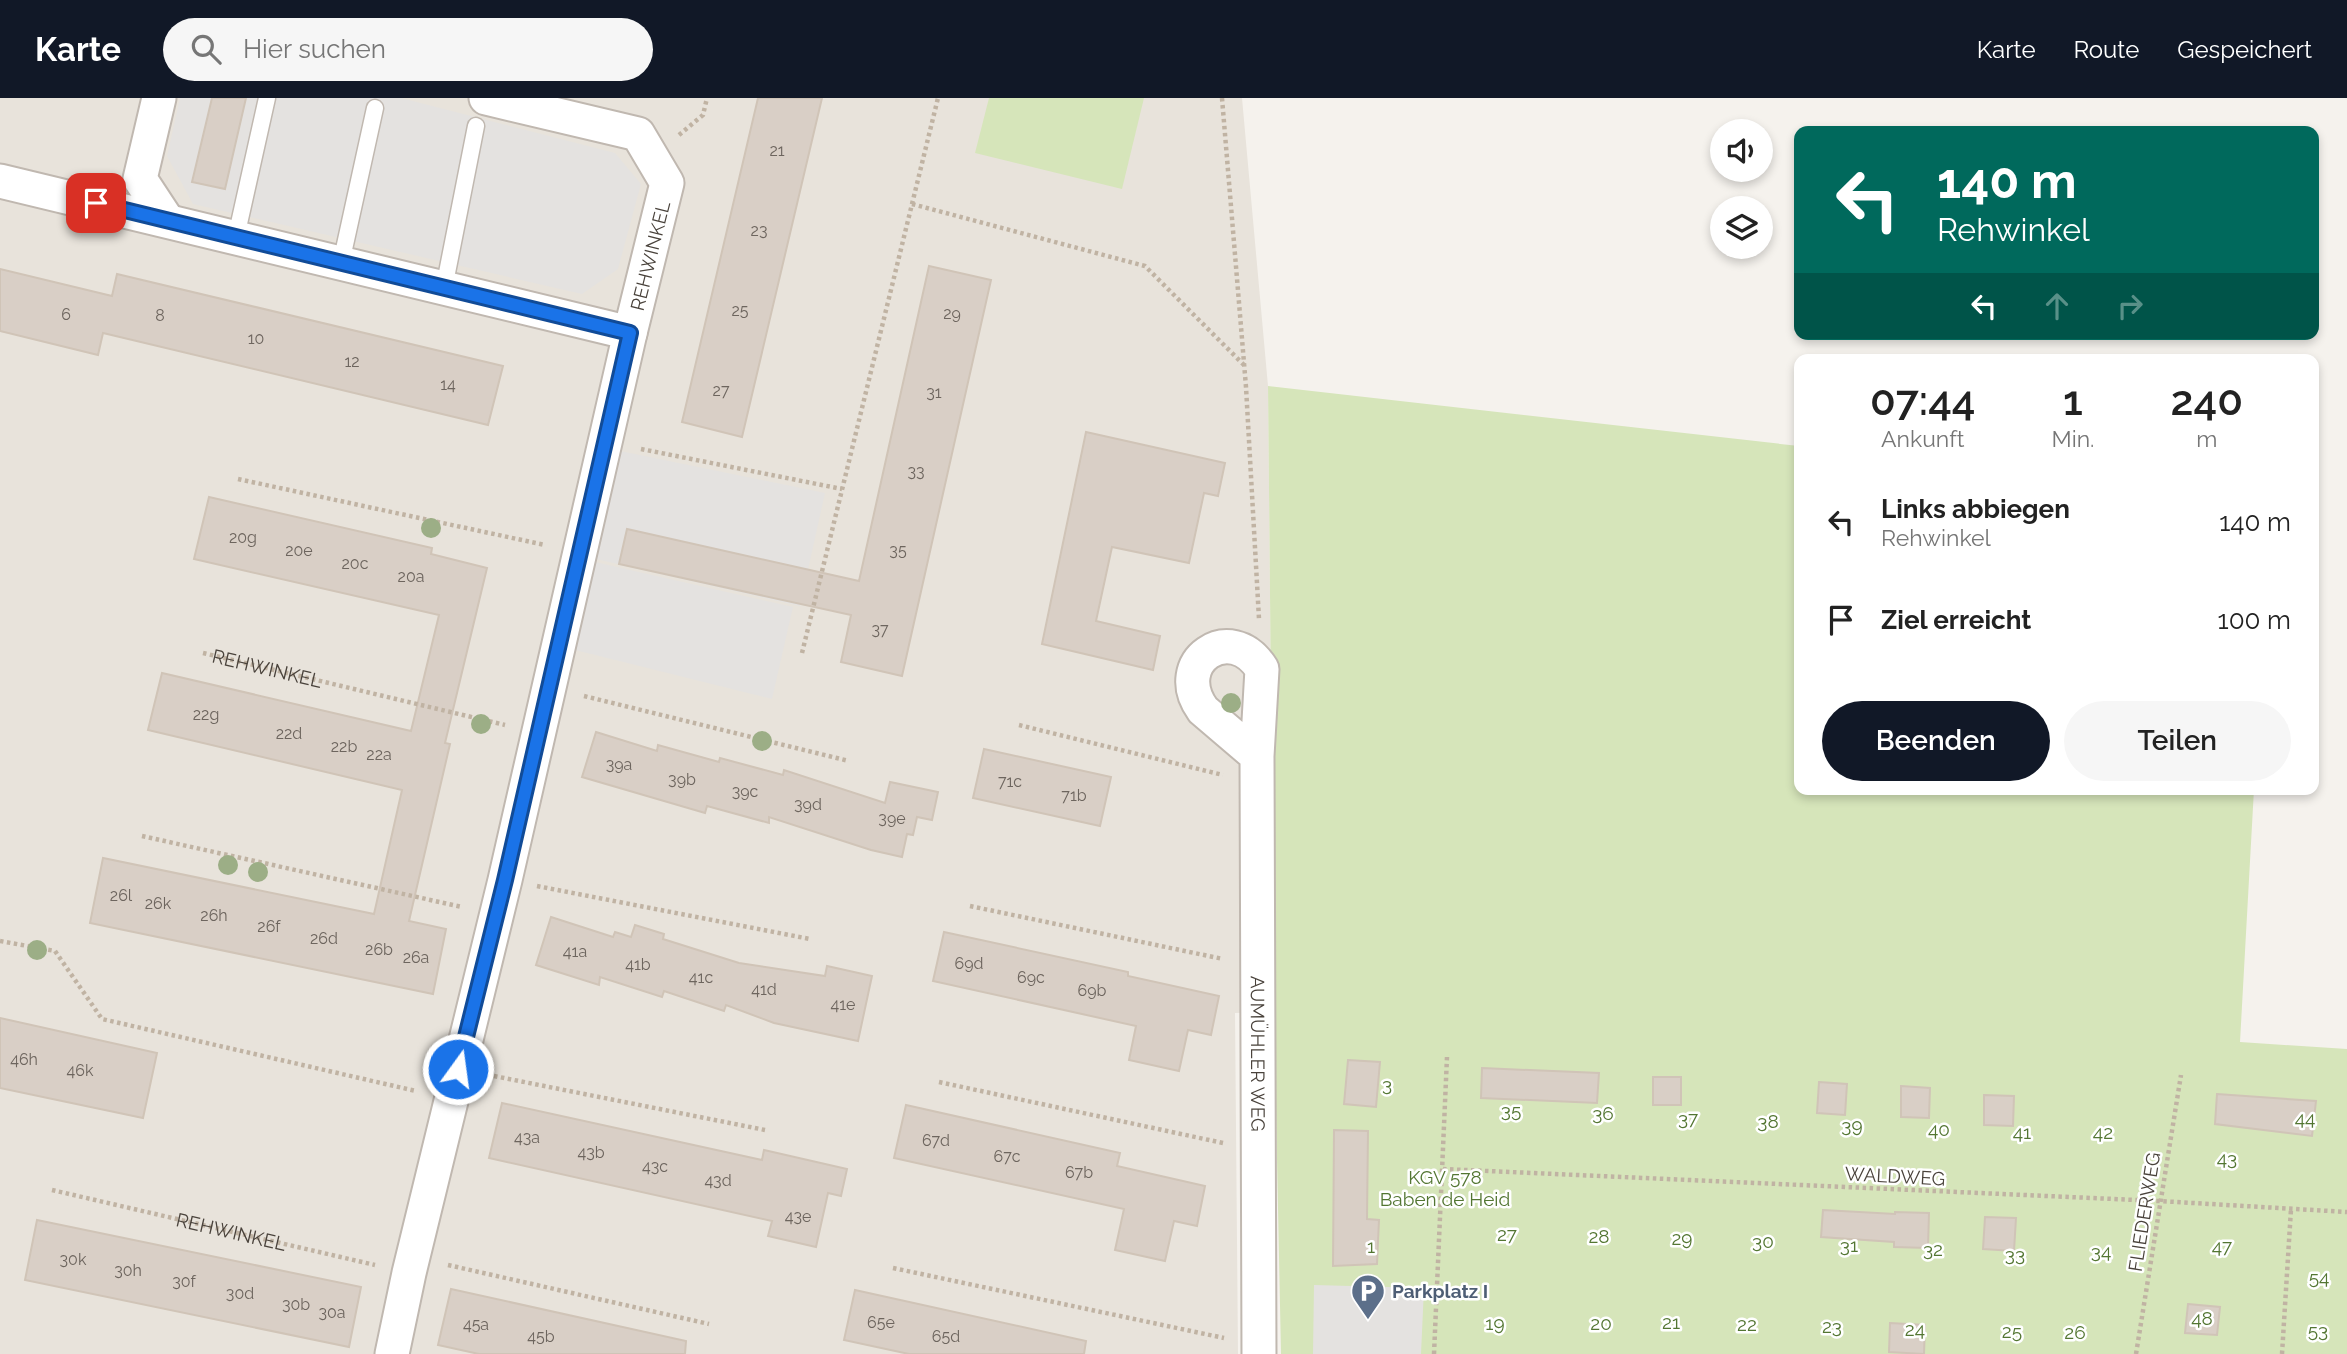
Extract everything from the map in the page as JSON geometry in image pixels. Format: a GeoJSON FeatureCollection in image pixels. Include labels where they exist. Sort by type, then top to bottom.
{"type":"FeatureCollection","features":[{"type":"Feature","properties":{"kind":"street"},"geometry":{"type":"LineString","coordinates":[[159,98],[140,179],[167,220]]}},
{"type":"Feature","properties":{"kind":"street","name":"REHWINKEL"},"geometry":{"type":"LineString","coordinates":[[392,1354],[667,183],[638,134],[481,112]]}},
{"type":"Feature","properties":{"kind":"street","name":"REHWINKEL"},"geometry":{"type":"LineString","coordinates":[[0,181],[630,333]]}},
{"type":"Feature","properties":{"kind":"street"},"geometry":{"type":"LineString","coordinates":[[1257,770],[1196,701],[1192,678],[1195,667],[1202,658],[1219,648],[1229,646],[1249,653],[1262,669]]}},
{"type":"Feature","properties":{"kind":"street","name":"AUMÜHLER WEG"},"geometry":{"type":"LineString","coordinates":[[1259,1350],[1257,770],[1262,669]]}},
{"type":"Feature","properties":{"kind":"lane"},"geometry":{"type":"LineString","coordinates":[[236,237],[267,98]]}},
{"type":"Feature","properties":{"kind":"lane"},"geometry":{"type":"LineString","coordinates":[[341,262],[375,108]]}},
{"type":"Feature","properties":{"kind":"lane"},"geometry":{"type":"LineString","coordinates":[[444,288],[481,112]]}},
{"type":"Feature","properties":{"kind":"path"},"geometry":{"type":"LineString","coordinates":[[653,159],[703,115],[707,98]]}},
{"type":"Feature","properties":{"kind":"path"},"geometry":{"type":"LineString","coordinates":[[802,653],[938,98]]}},
{"type":"Feature","properties":{"kind":"path"},"geometry":{"type":"LineString","coordinates":[[1222,98],[1244,365],[1262,669]]}},
{"type":"Feature","properties":{"kind":"path"},"geometry":{"type":"LineString","coordinates":[[912,204],[1145,266],[1244,365]]}},
{"type":"Feature","properties":{"kind":"path"},"geometry":{"type":"LineString","coordinates":[[605,442],[842,489]]}},
{"type":"Feature","properties":{"kind":"path"},"geometry":{"type":"LineString","coordinates":[[238,479],[579,553]]}},
{"type":"Feature","properties":{"kind":"path","name":"REHWINKEL"},"geometry":{"type":"LineString","coordinates":[[203,653],[538,733]]}},
{"type":"Feature","properties":{"kind":"path"},"geometry":{"type":"LineString","coordinates":[[549,687],[849,761]]}},
{"type":"Feature","properties":{"kind":"path"},"geometry":{"type":"LineString","coordinates":[[1019,725],[1257,770]]}},
{"type":"Feature","properties":{"kind":"path"},"geometry":{"type":"LineString","coordinates":[[142,836],[497,915]]}},
{"type":"Feature","properties":{"kind":"path"},"geometry":{"type":"LineString","coordinates":[[505,880],[810,939]]}},
{"type":"Feature","properties":{"kind":"path"},"geometry":{"type":"LineString","coordinates":[[970,906],[1258,967]]}},
{"type":"Feature","properties":{"kind":"path"},"geometry":{"type":"LineString","coordinates":[[0,940],[55,951],[102,1019],[454,1084],[765,1130]]}},
{"type":"Feature","properties":{"kind":"path"},"geometry":{"type":"LineString","coordinates":[[1434,1354],[1447,1057]]}},
{"type":"Feature","properties":{"kind":"path","name":"FLIEDERWEG"},"geometry":{"type":"LineString","coordinates":[[2136,1354],[2181,1075]]}},
{"type":"Feature","properties":{"kind":"path"},"geometry":{"type":"LineString","coordinates":[[939,1082],[1258,1150]]}},
{"type":"Feature","properties":{"kind":"path","name":"WALDWEG"},"geometry":{"type":"LineString","coordinates":[[1443,1169],[2347,1212]]}},
{"type":"Feature","properties":{"kind":"path","name":"REHWINKEL"},"geometry":{"type":"LineString","coordinates":[[52,1190],[709,1324]]}},
{"type":"Feature","properties":{"kind":"path"},"geometry":{"type":"LineString","coordinates":[[2282,1354],[2291,1209]]}},
{"type":"Feature","properties":{"kind":"path"},"geometry":{"type":"LineString","coordinates":[[893,1268],[1259,1350]]}},
{"type":"Feature","properties":{"kind":"shaded area"},"geometry":{"type":"Polygon","coordinates":[[[0,98],[1242,98],[1268,386],[1274,1012],[1235,1013],[1238,1354],[0,1354],[0,98]]]}},
{"type":"Feature","properties":{"kind":"shaded area"},"geometry":{"type":"Polygon","coordinates":[[[180,98],[401,98],[615,153],[641,184],[618,269],[582,294],[193,204],[167,156],[180,98]]]}},
{"type":"Feature","properties":{"kind":"shaded area"},"geometry":{"type":"Polygon","coordinates":[[[620,451],[825,493],[800,606],[596,559],[620,451]]]}},
{"type":"Feature","properties":{"kind":"shaded area"},"geometry":{"type":"Polygon","coordinates":[[[595,562],[793,607],[772,699],[575,650],[595,562]]]}},
{"type":"Feature","properties":{"kind":"shaded area","name":"Parkplatz I"},"geometry":{"type":"Polygon","coordinates":[[[1314,1285],[1424,1288],[1421,1354],[1313,1354],[1314,1285]]]}},
{"type":"Feature","properties":{"kind":"green space"},"geometry":{"type":"Polygon","coordinates":[[[989,98],[1144,98],[1122,189],[975,153],[989,98]]]}},
{"type":"Feature","properties":{"kind":"green space"},"geometry":{"type":"Polygon","coordinates":[[[1268,386],[1794,445],[1794,795],[2254,795],[2240,1042],[2347,1049],[2347,1354],[1281,1354],[1274,1012],[1268,386]]]}},
{"type":"Feature","properties":{"kind":"building"},"geometry":{"type":"Polygon","coordinates":[[[212,98],[246,98],[225,189],[192,182],[212,98]]]}},
{"type":"Feature","properties":{"kind":"building"},"geometry":{"type":"Polygon","coordinates":[[[758,98],[822,98],[742,437],[682,422],[758,98]]]}},
{"type":"Feature","properties":{"kind":"building"},"geometry":{"type":"Polygon","coordinates":[[[929,266],[991,280],[902,676],[841,662],[851,615],[619,564],[627,529],[859,581],[929,266]]]}},
{"type":"Feature","properties":{"kind":"building"},"geometry":{"type":"Polygon","coordinates":[[[0,269],[112,296],[117,274],[503,366],[488,425],[103,333],[98,355],[0,331],[0,269]]]}},
{"type":"Feature","properties":{"kind":"building"},"geometry":{"type":"Polygon","coordinates":[[[1086,432],[1225,463],[1218,496],[1204,493],[1189,563],[1112,547],[1096,621],[1160,636],[1153,670],[1042,644],[1086,432]]]}},
{"type":"Feature","properties":{"kind":"building"},"geometry":{"type":"Polygon","coordinates":[[[209,497],[432,548],[431,554],[487,568],[445,743],[450,744],[409,921],[446,929],[433,994],[90,923],[103,858],[374,914],[402,790],[148,730],[162,673],[411,731],[439,615],[194,559],[209,497]]]}},
{"type":"Feature","properties":{"kind":"building"},"geometry":{"type":"Polygon","coordinates":[[[596,732],[657,751],[658,745],[719,762],[720,758],[783,775],[784,770],[885,803],[890,782],[938,792],[932,820],[917,817],[913,835],[907,834],[902,857],[871,850],[769,817],[769,823],[707,806],[705,813],[582,777],[596,732]]]}},
{"type":"Feature","properties":{"kind":"building"},"geometry":{"type":"Polygon","coordinates":[[[984,749],[1111,777],[1100,826],[973,798],[984,749]]]}},
{"type":"Feature","properties":{"kind":"building"},"geometry":{"type":"Polygon","coordinates":[[[551,917],[613,937],[615,932],[631,937],[635,925],[664,934],[663,939],[739,963],[825,976],[827,966],[872,976],[858,1041],[774,1023],[726,1005],[724,1011],[664,991],[662,997],[600,977],[599,985],[536,965],[551,917]]]}},
{"type":"Feature","properties":{"kind":"building"},"geometry":{"type":"Polygon","coordinates":[[[944,932],[1128,972],[1128,976],[1219,996],[1211,1035],[1188,1030],[1179,1071],[1129,1060],[1136,1026],[933,981],[944,932]]]}},
{"type":"Feature","properties":{"kind":"building"},"geometry":{"type":"Polygon","coordinates":[[[0,1018],[157,1053],[143,1118],[0,1088],[0,1018]]]}},
{"type":"Feature","properties":{"kind":"building"},"geometry":{"type":"Polygon","coordinates":[[[1348,1060],[1380,1062],[1376,1107],[1344,1104],[1348,1060]]]}},
{"type":"Feature","properties":{"kind":"building"},"geometry":{"type":"Polygon","coordinates":[[[1482,1068],[1599,1073],[1597,1103],[1481,1098],[1482,1068]]]}},
{"type":"Feature","properties":{"kind":"building"},"geometry":{"type":"Polygon","coordinates":[[[1653,1077],[1681,1077],[1681,1105],[1653,1105],[1653,1077]]]}},
{"type":"Feature","properties":{"kind":"building"},"geometry":{"type":"Polygon","coordinates":[[[1819,1082],[1847,1084],[1845,1115],[1817,1113],[1819,1082]]]}},
{"type":"Feature","properties":{"kind":"building"},"geometry":{"type":"Polygon","coordinates":[[[1901,1086],[1930,1088],[1929,1118],[1901,1117],[1901,1086]]]}},
{"type":"Feature","properties":{"kind":"building"},"geometry":{"type":"Polygon","coordinates":[[[2217,1094],[2316,1101],[2312,1136],[2215,1124],[2217,1094]]]}},
{"type":"Feature","properties":{"kind":"building"},"geometry":{"type":"Polygon","coordinates":[[[1984,1095],[2014,1096],[2013,1126],[1984,1125],[1984,1095]]]}},
{"type":"Feature","properties":{"kind":"building"},"geometry":{"type":"Polygon","coordinates":[[[502,1103],[762,1160],[764,1150],[847,1169],[841,1196],[828,1193],[816,1247],[768,1236],[772,1221],[489,1158],[502,1103]]]}},
{"type":"Feature","properties":{"kind":"building"},"geometry":{"type":"Polygon","coordinates":[[[906,1105],[1120,1153],[1117,1166],[1205,1186],[1197,1226],[1174,1221],[1165,1261],[1115,1250],[1124,1209],[894,1158],[906,1105]]]}},
{"type":"Feature","properties":{"kind":"building"},"geometry":{"type":"Polygon","coordinates":[[[1334,1130],[1368,1131],[1367,1219],[1379,1220],[1377,1264],[1333,1266],[1334,1130]]]}},
{"type":"Feature","properties":{"kind":"building"},"geometry":{"type":"Polygon","coordinates":[[[1823,1210],[1929,1213],[1928,1248],[1894,1247],[1894,1242],[1821,1237],[1823,1210]]]}},
{"type":"Feature","properties":{"kind":"building"},"geometry":{"type":"Polygon","coordinates":[[[1985,1217],[2016,1218],[2014,1251],[1983,1249],[1985,1217]]]}},
{"type":"Feature","properties":{"kind":"building"},"geometry":{"type":"Polygon","coordinates":[[[37,1220],[361,1287],[349,1347],[25,1280],[37,1220]]]}},
{"type":"Feature","properties":{"kind":"building"},"geometry":{"type":"Polygon","coordinates":[[[451,1289],[686,1341],[685,1354],[479,1354],[438,1345],[451,1289]]]}},
{"type":"Feature","properties":{"kind":"building"},"geometry":{"type":"Polygon","coordinates":[[[855,1290],[1086,1341],[1084,1354],[909,1354],[844,1340],[855,1290]]]}},
{"type":"Feature","properties":{"kind":"building"},"geometry":{"type":"Polygon","coordinates":[[[2188,1304],[2220,1307],[2217,1335],[2185,1333],[2188,1304]]]}},
{"type":"Feature","properties":{"kind":"building"},"geometry":{"type":"Polygon","coordinates":[[[1890,1323],[1925,1325],[1924,1354],[1889,1352],[1890,1323]]]}},
{"type":"Feature","properties":{"kind":"place","name":"Parkplatz I"},"geometry":{"type":"Point","coordinates":[1368,1321]}},
{"type":"Feature","properties":{"kind":"route"},"geometry":{"type":"LineString","coordinates":[[96,203],[630,333],[505,880],[458,1069]]}},
{"type":"Feature","properties":{"kind":"park label","name":"3"},"geometry":{"type":"Point","coordinates":[1387,1084]}},
{"type":"Feature","properties":{"kind":"park label","name":"35"},"geometry":{"type":"Point","coordinates":[1511,1110]}},
{"type":"Feature","properties":{"kind":"park label","name":"36"},"geometry":{"type":"Point","coordinates":[1603,1113]}},
{"type":"Feature","properties":{"kind":"park label","name":"37"},"geometry":{"type":"Point","coordinates":[1688,1118]}},
{"type":"Feature","properties":{"kind":"park label","name":"44"},"geometry":{"type":"Point","coordinates":[2305,1118]}},
{"type":"Feature","properties":{"kind":"park label","name":"38"},"geometry":{"type":"Point","coordinates":[1768,1121]}},
{"type":"Feature","properties":{"kind":"park label","name":"39"},"geometry":{"type":"Point","coordinates":[1852,1125]}},
{"type":"Feature","properties":{"kind":"park label","name":"40"},"geometry":{"type":"Point","coordinates":[1939,1129]}},
{"type":"Feature","properties":{"kind":"park label","name":"41"},"geometry":{"type":"Point","coordinates":[2022,1132]}},
{"type":"Feature","properties":{"kind":"park label","name":"42"},"geometry":{"type":"Point","coordinates":[2103,1132]}},
{"type":"Feature","properties":{"kind":"park label","name":"43"},"geometry":{"type":"Point","coordinates":[2227,1158]}},
{"type":"Feature","properties":{"kind":"park label","name":"KGV 578 Baben de Heid"},"geometry":{"type":"Point","coordinates":[1445,1188]}},
{"type":"Feature","properties":{"kind":"park label","name":"27"},"geometry":{"type":"Point","coordinates":[1507,1234]}},
{"type":"Feature","properties":{"kind":"park label","name":"28"},"geometry":{"type":"Point","coordinates":[1599,1236]}},
{"type":"Feature","properties":{"kind":"park label","name":"29"},"geometry":{"type":"Point","coordinates":[1682,1238]}},
{"type":"Feature","properties":{"kind":"park label","name":"30"},"geometry":{"type":"Point","coordinates":[1763,1241]}},
{"type":"Feature","properties":{"kind":"park label","name":"31"},"geometry":{"type":"Point","coordinates":[1849,1245]}},
{"type":"Feature","properties":{"kind":"park label","name":"1"},"geometry":{"type":"Point","coordinates":[1371,1246]}},
{"type":"Feature","properties":{"kind":"park label","name":"47"},"geometry":{"type":"Point","coordinates":[2222,1246]}},
{"type":"Feature","properties":{"kind":"park label","name":"32"},"geometry":{"type":"Point","coordinates":[1933,1249]}},
{"type":"Feature","properties":{"kind":"park label","name":"34"},"geometry":{"type":"Point","coordinates":[2101,1251]}},
{"type":"Feature","properties":{"kind":"park label","name":"33"},"geometry":{"type":"Point","coordinates":[2015,1254]}},
{"type":"Feature","properties":{"kind":"park label","name":"54"},"geometry":{"type":"Point","coordinates":[2319,1277]}},
{"type":"Feature","properties":{"kind":"park label","name":"48"},"geometry":{"type":"Point","coordinates":[2202,1318]}},
{"type":"Feature","properties":{"kind":"park label","name":"21"},"geometry":{"type":"Point","coordinates":[1671,1322]}},
{"type":"Feature","properties":{"kind":"park label","name":"19"},"geometry":{"type":"Point","coordinates":[1495,1323]}},
{"type":"Feature","properties":{"kind":"park label","name":"20"},"geometry":{"type":"Point","coordinates":[1601,1323]}},
{"type":"Feature","properties":{"kind":"park label","name":"22"},"geometry":{"type":"Point","coordinates":[1747,1324]}},
{"type":"Feature","properties":{"kind":"park label","name":"23"},"geometry":{"type":"Point","coordinates":[1832,1326]}},
{"type":"Feature","properties":{"kind":"park label","name":"24"},"geometry":{"type":"Point","coordinates":[1915,1329]}},
{"type":"Feature","properties":{"kind":"park label","name":"53"},"geometry":{"type":"Point","coordinates":[2318,1330]}},
{"type":"Feature","properties":{"kind":"park label","name":"25"},"geometry":{"type":"Point","coordinates":[2012,1331]}},
{"type":"Feature","properties":{"kind":"park label","name":"26"},"geometry":{"type":"Point","coordinates":[2075,1332]}}]}
